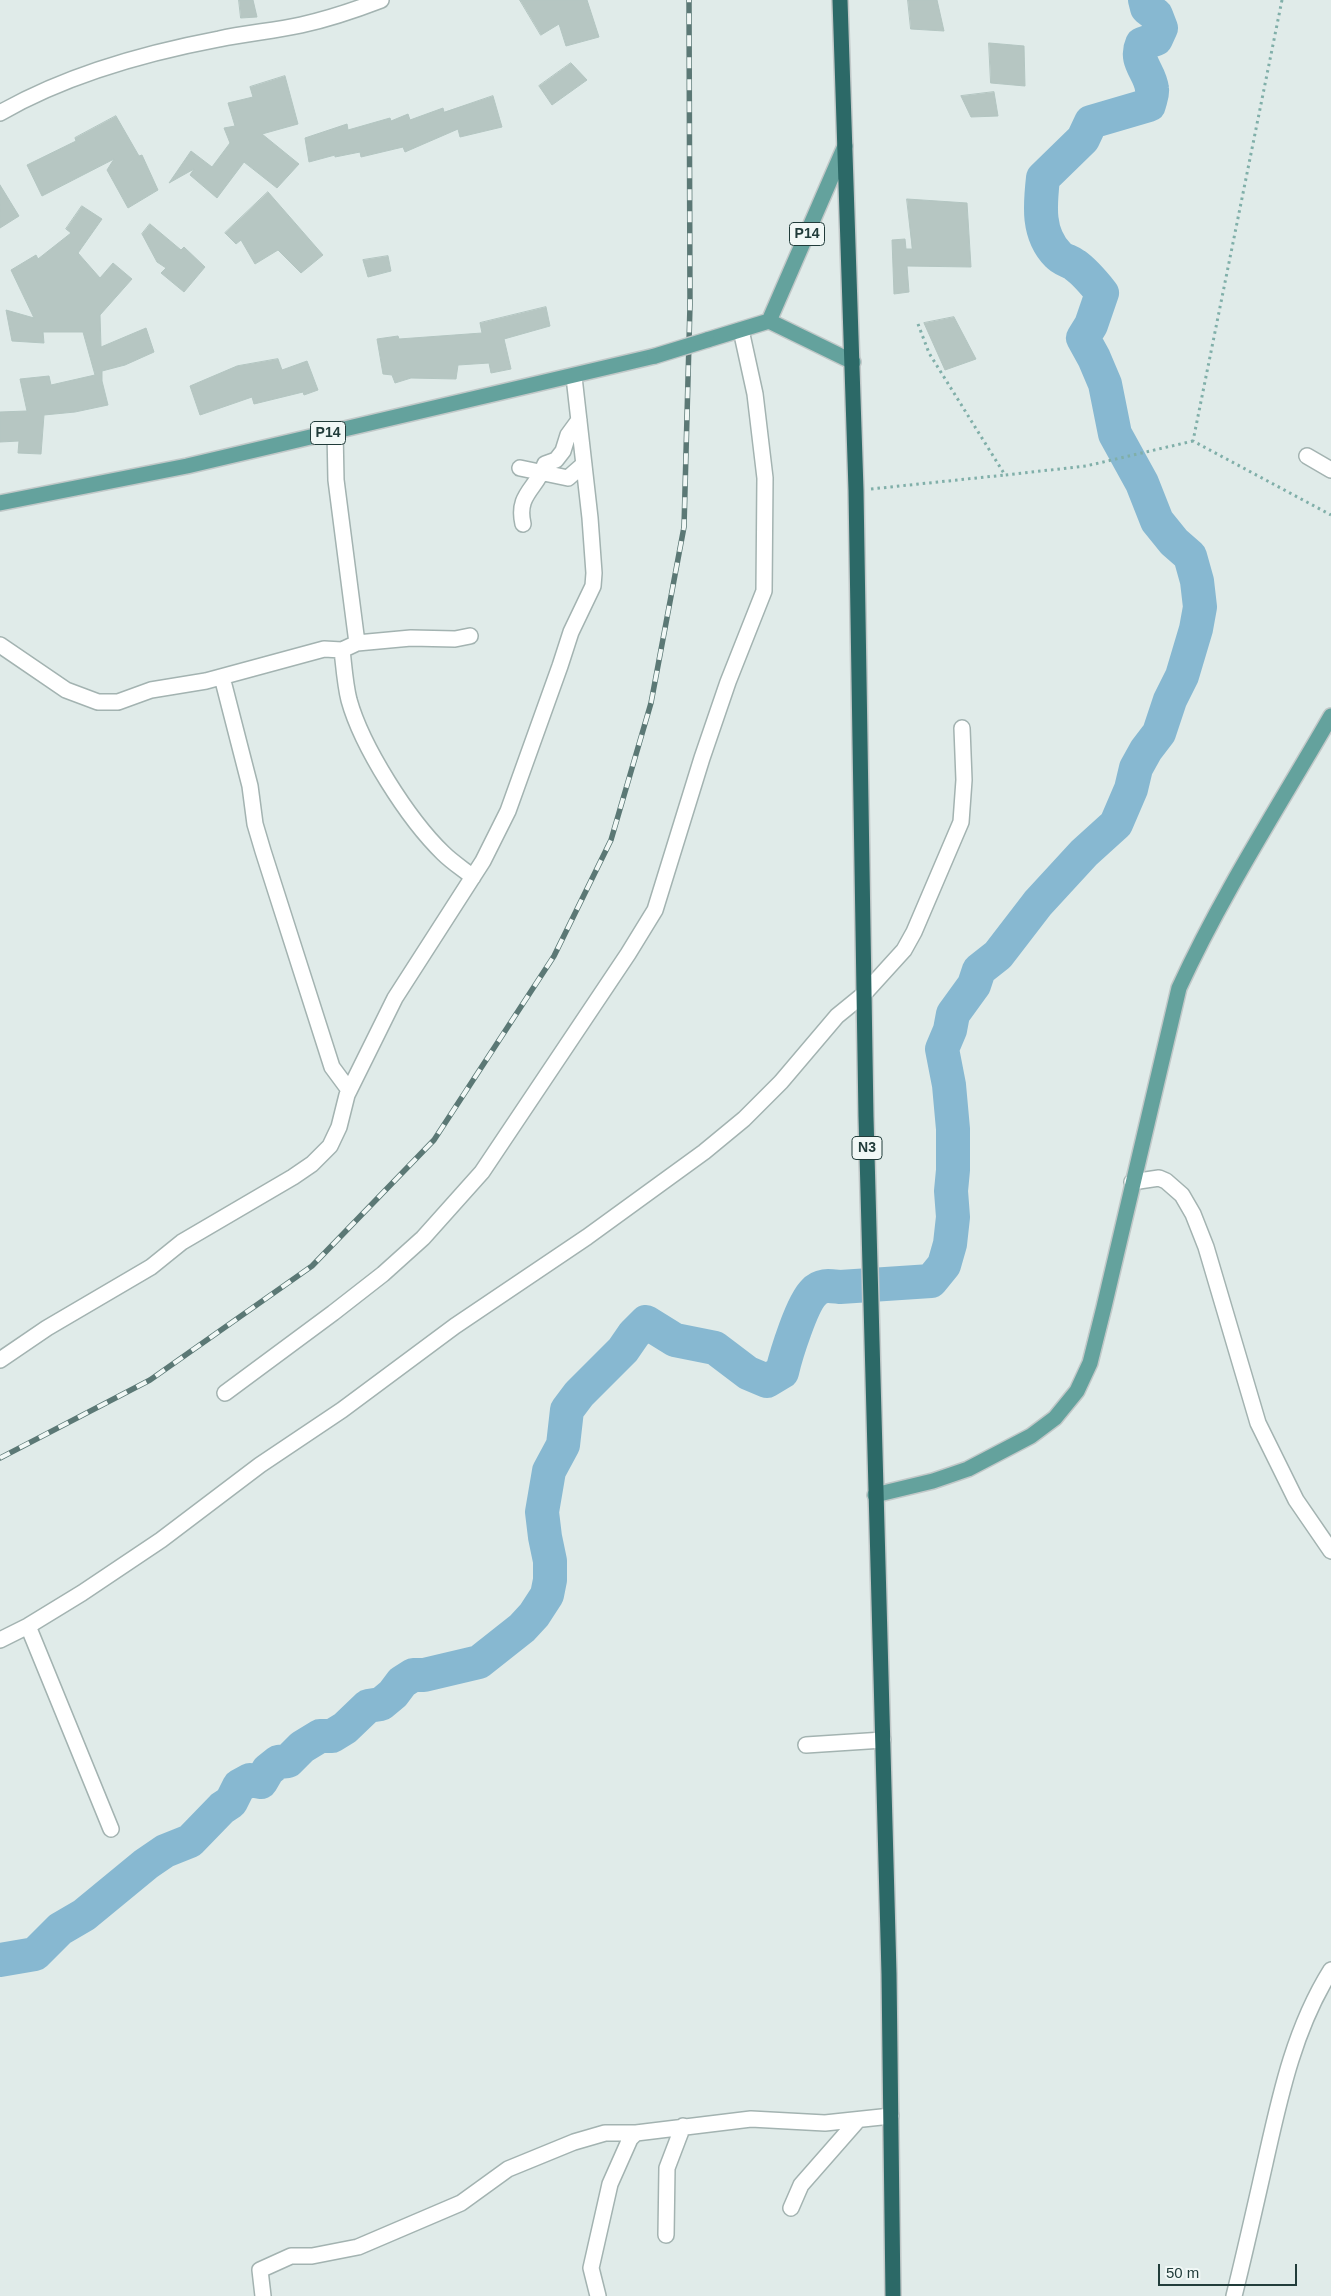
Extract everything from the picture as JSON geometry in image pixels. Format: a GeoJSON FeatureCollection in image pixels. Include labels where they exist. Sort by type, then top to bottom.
{"type":"FeatureCollection","features":[{"type":"Feature","properties":{"kind":"highway","name":"N3"},"geometry":{"type":"LineString","coordinates":[[840,0],[856,490],[864,994],[875,1494],[883,1740],[893,2296]]}},
{"type":"Feature","properties":{"kind":"main road","name":"P14"},"geometry":{"type":"LineString","coordinates":[[0,503],[158,472],[574,377],[655,356],[769,321],[845,146]]}},
{"type":"Feature","properties":{"kind":"main road"},"geometry":{"type":"LineString","coordinates":[[769,321],[853,362]]}},
{"type":"Feature","properties":{"kind":"main road"},"geometry":{"type":"LineString","coordinates":[[875,1494],[933,1481],[968,1469],[1031,1436],[1055,1418],[1077,1391],[1090,1363],[1179,988],[1199,944],[1331,716]]}},
{"type":"Feature","properties":{"kind":"street"},"geometry":{"type":"LineString","coordinates":[[0,113],[34,96],[115,65],[216,39],[302,25],[342,14],[381,0]]}},
{"type":"Feature","properties":{"kind":"street"},"geometry":{"type":"LineString","coordinates":[[225,1392],[383,1274],[423,1238],[482,1172],[628,954],[655,910],[702,758],[728,682],[764,591],[765,478],[755,394],[741,330]]}},
{"type":"Feature","properties":{"kind":"street"},"geometry":{"type":"LineString","coordinates":[[0,1360],[48,1328],[151,1267],[182,1242],[312,1164],[330,1146],[339,1126],[349,1090],[395,998],[473,877],[508,811],[571,632],[593,586],[594,573],[574,377]]}},
{"type":"Feature","properties":{"kind":"street"},"geometry":{"type":"LineString","coordinates":[[523,524],[520,513],[527,491],[536,484],[545,464],[556,460],[563,451],[568,435],[579,420]]}},
{"type":"Feature","properties":{"kind":"street"},"geometry":{"type":"LineString","coordinates":[[335,432],[336,480],[357,643]]}},
{"type":"Feature","properties":{"kind":"street"},"geometry":{"type":"LineString","coordinates":[[1307,456],[1331,470]]}},
{"type":"Feature","properties":{"kind":"street"},"geometry":{"type":"LineString","coordinates":[[520,468],[568,478],[584,464]]}},
{"type":"Feature","properties":{"kind":"street"},"geometry":{"type":"LineString","coordinates":[[0,645],[66,690],[98,702],[118,702],[150,690],[222,677],[324,649],[342,650],[357,643],[411,638],[455,639],[470,636]]}},
{"type":"Feature","properties":{"kind":"street"},"geometry":{"type":"LineString","coordinates":[[342,650],[349,698],[357,724],[377,762],[412,819],[444,854],[473,877]]}},
{"type":"Feature","properties":{"kind":"street"},"geometry":{"type":"LineString","coordinates":[[222,677],[250,786],[255,824],[263,851],[332,1067],[349,1090]]}},
{"type":"Feature","properties":{"kind":"street"},"geometry":{"type":"LineString","coordinates":[[0,1640],[28,1626],[82,1593],[161,1540],[260,1466],[342,1410],[455,1326],[546,1265],[704,1152],[744,1119],[781,1082],[837,1016],[864,994],[904,950],[914,932],[958,833],[964,809],[962,728]]}},
{"type":"Feature","properties":{"kind":"street"},"geometry":{"type":"LineString","coordinates":[[1132,1182],[1159,1178],[1166,1181],[1182,1195],[1193,1214],[1206,1247],[1258,1423],[1296,1500],[1331,1551]]}},
{"type":"Feature","properties":{"kind":"street"},"geometry":{"type":"LineString","coordinates":[[28,1626],[111,1829]]}},
{"type":"Feature","properties":{"kind":"street"},"geometry":{"type":"LineString","coordinates":[[806,1746],[883,1740]]}},
{"type":"Feature","properties":{"kind":"street"},"geometry":{"type":"LineString","coordinates":[[1234,2296],[1273,2128],[1299,2033],[1314,1997],[1331,1970]]}},
{"type":"Feature","properties":{"kind":"street"},"geometry":{"type":"LineString","coordinates":[[263,2296],[260,2270],[291,2256],[312,2256],[358,2247],[461,2203],[508,2169],[574,2142],[605,2133],[636,2133],[751,2119],[825,2124],[891,2116]]}},
{"type":"Feature","properties":{"kind":"street"},"geometry":{"type":"LineString","coordinates":[[791,2208],[800,2185],[858,2120]]}},
{"type":"Feature","properties":{"kind":"street"},"geometry":{"type":"LineString","coordinates":[[666,2235],[667,2168],[683,2126]]}},
{"type":"Feature","properties":{"kind":"street"},"geometry":{"type":"LineString","coordinates":[[598,2296],[591,2268],[601,2222],[610,2184],[630,2139],[636,2133]]}},
{"type":"Feature","properties":{"kind":"path"},"geometry":{"type":"LineString","coordinates":[[1193,441],[1282,0]]}},
{"type":"Feature","properties":{"kind":"path"},"geometry":{"type":"LineString","coordinates":[[918,324],[929,353],[1004,476]]}},
{"type":"Feature","properties":{"kind":"path"},"geometry":{"type":"LineString","coordinates":[[856,490],[1086,466],[1193,441],[1331,515]]}},
{"type":"Feature","properties":{"kind":"building"},"geometry":{"type":"Polygon","coordinates":[[[239,0],[253,0],[257,17],[241,18],[239,0]]]}},
{"type":"Feature","properties":{"kind":"building"},"geometry":{"type":"Polygon","coordinates":[[[520,0],[587,0],[599,37],[566,46],[559,24],[541,35],[520,0]]]}},
{"type":"Feature","properties":{"kind":"building"},"geometry":{"type":"Polygon","coordinates":[[[908,0],[937,0],[944,31],[911,29],[908,0]]]}},
{"type":"Feature","properties":{"kind":"building"},"geometry":{"type":"Polygon","coordinates":[[[989,43],[1024,46],[1025,86],[991,83],[989,43]]]}},
{"type":"Feature","properties":{"kind":"building"},"geometry":{"type":"Polygon","coordinates":[[[571,63],[587,80],[552,105],[539,86],[571,63]]]}},
{"type":"Feature","properties":{"kind":"building"},"geometry":{"type":"Polygon","coordinates":[[[285,76],[298,124],[262,134],[299,164],[277,188],[244,162],[217,198],[190,175],[194,169],[169,183],[191,151],[212,167],[230,143],[224,128],[235,126],[228,103],[253,97],[250,87],[285,76]]]}},
{"type":"Feature","properties":{"kind":"building"},"geometry":{"type":"Polygon","coordinates":[[[994,92],[998,116],[971,117],[961,96],[994,92]]]}},
{"type":"Feature","properties":{"kind":"building"},"geometry":{"type":"Polygon","coordinates":[[[493,96],[502,127],[460,137],[458,129],[405,152],[403,147],[361,157],[360,152],[335,157],[335,155],[309,162],[305,138],[347,124],[348,130],[390,118],[391,121],[408,114],[410,120],[443,108],[444,112],[493,96]]]}},
{"type":"Feature","properties":{"kind":"building"},"geometry":{"type":"Polygon","coordinates":[[[116,116],[139,156],[142,155],[158,190],[128,208],[107,170],[114,159],[42,196],[27,165],[76,141],[75,138],[116,116]]]}},
{"type":"Feature","properties":{"kind":"building"},"geometry":{"type":"Polygon","coordinates":[[[0,185],[19,216],[0,228],[0,185]]]}},
{"type":"Feature","properties":{"kind":"building"},"geometry":{"type":"Polygon","coordinates":[[[268,192],[323,255],[301,273],[278,250],[255,264],[241,240],[236,244],[225,233],[268,192]]]}},
{"type":"Feature","properties":{"kind":"building"},"geometry":{"type":"Polygon","coordinates":[[[907,199],[967,203],[971,267],[907,266],[909,292],[894,294],[892,240],[905,239],[906,249],[912,249],[907,199]]]}},
{"type":"Feature","properties":{"kind":"building"},"geometry":{"type":"Polygon","coordinates":[[[82,206],[102,219],[78,253],[100,278],[113,263],[132,279],[100,315],[101,347],[146,328],[154,352],[125,365],[102,371],[102,381],[108,405],[75,412],[44,415],[41,454],[18,453],[19,441],[0,442],[0,412],[27,411],[20,379],[49,376],[51,385],[95,375],[83,332],[43,332],[44,343],[12,341],[6,310],[34,318],[11,270],[36,255],[38,259],[71,233],[66,229],[82,206]]]}},
{"type":"Feature","properties":{"kind":"building"},"geometry":{"type":"Polygon","coordinates":[[[150,224],[181,250],[184,247],[205,267],[184,292],[161,273],[166,268],[157,262],[142,234],[150,224]]]}},
{"type":"Feature","properties":{"kind":"building"},"geometry":{"type":"Polygon","coordinates":[[[388,256],[391,271],[368,277],[363,260],[388,256]]]}},
{"type":"Feature","properties":{"kind":"building"},"geometry":{"type":"Polygon","coordinates":[[[546,307],[550,326],[504,339],[511,369],[491,373],[489,363],[458,365],[456,379],[411,378],[395,383],[392,375],[383,374],[377,339],[398,336],[399,339],[482,333],[480,323],[546,307]]]}},
{"type":"Feature","properties":{"kind":"building"},"geometry":{"type":"Polygon","coordinates":[[[954,317],[976,359],[945,370],[924,323],[954,317]]]}},
{"type":"Feature","properties":{"kind":"building"},"geometry":{"type":"Polygon","coordinates":[[[278,359],[282,370],[307,361],[318,390],[304,395],[303,392],[254,404],[252,397],[200,415],[190,386],[237,366],[278,359]]]}},
{"type":"Feature","properties":{"kind":"waterway"},"geometry":{"type":"LineString","coordinates":[[0,1960],[35,1954],[60,1929],[84,1915],[146,1864],[165,1851],[190,1841],[222,1808],[231,1802],[239,1786],[250,1780],[261,1782],[268,1770],[278,1762],[288,1761],[302,1747],[320,1736],[332,1736],[345,1728],[368,1706],[381,1704],[393,1694],[402,1682],[413,1675],[424,1675],[479,1662],[522,1628],[534,1615],[547,1595],[550,1580],[550,1561],[542,1512],[549,1471],[563,1445],[567,1410],[579,1394],[623,1350],[634,1334],[646,1322],[675,1340],[715,1348],[748,1373],[767,1381],[782,1372],[804,1307],[817,1289],[826,1286],[840,1287],[931,1281],[944,1265],[950,1244],[953,1217],[951,1191],[953,1129],[949,1085],[942,1049],[950,1030],[953,1014],[974,985],[979,970],[998,955],[1038,903],[1084,853],[1116,824],[1131,789],[1136,768],[1146,750],[1159,733],[1170,700],[1182,676],[1196,629],[1200,607],[1197,581],[1190,556],[1174,542],[1157,521],[1142,483],[1115,434],[1105,384],[1083,338],[1091,325],[1102,293],[1082,271],[1060,257],[1051,247],[1043,229],[1041,209],[1043,178],[1083,139],[1091,122],[1149,105],[1152,89],[1141,61],[1140,50],[1142,44],[1156,39],[1161,28],[1156,15],[1147,8],[1145,0]]}},
{"type":"Feature","properties":{"kind":"railway"},"geometry":{"type":"LineString","coordinates":[[0,1458],[150,1380],[312,1266],[434,1140],[554,956],[611,840],[651,703],[684,527],[690,305],[689,0]]}}]}
